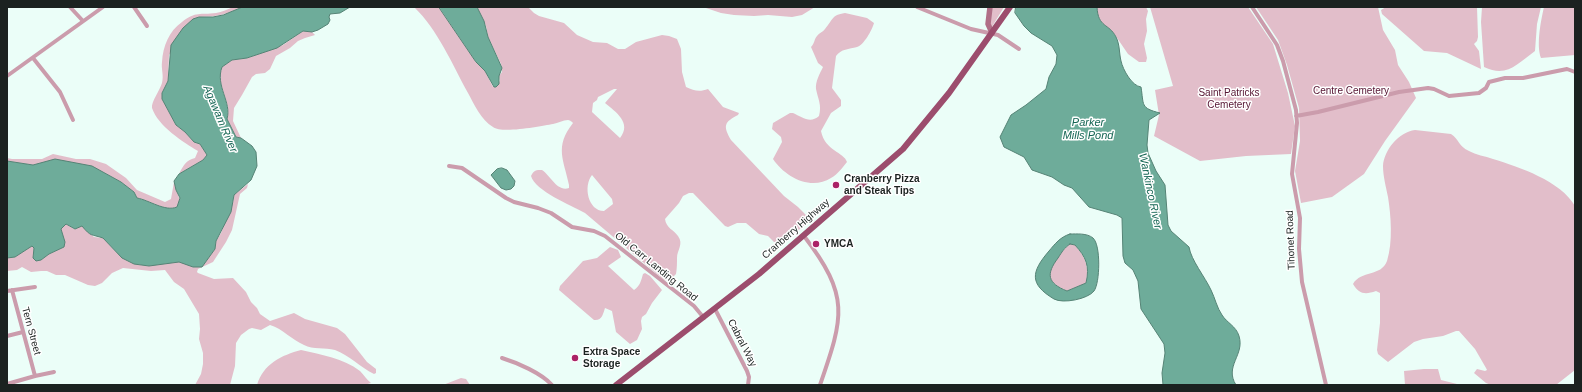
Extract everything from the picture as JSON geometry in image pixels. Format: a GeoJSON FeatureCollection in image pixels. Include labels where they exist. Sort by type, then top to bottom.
{"type":"FeatureCollection","features":[{"type":"Feature","properties":{"kind":"main road"},"geometry":{"type":"LineString","coordinates":[[990,7],[988,24],[992,33]]}},
{"type":"Feature","properties":{"kind":"main road","name":"Cranberry Highway"},"geometry":{"type":"LineString","coordinates":[[616,385],[704,318],[804,236],[903,149],[949,92],[1010,7]]}},
{"type":"Feature","properties":{"kind":"street"},"geometry":{"type":"LineString","coordinates":[[70,7],[83,21]]}},
{"type":"Feature","properties":{"kind":"street"},"geometry":{"type":"LineString","coordinates":[[7,76],[103,7]]}},
{"type":"Feature","properties":{"kind":"street"},"geometry":{"type":"LineString","coordinates":[[134,7],[147,26]]}},
{"type":"Feature","properties":{"kind":"street"},"geometry":{"type":"LineString","coordinates":[[917,7],[971,29],[998,35],[1019,49]]}},
{"type":"Feature","properties":{"kind":"street","name":"Tihonet Road"},"geometry":{"type":"LineString","coordinates":[[1252,7],[1277,45],[1290,85],[1296,116],[1296,139],[1292,174],[1300,218],[1299,267],[1326,385]]}},
{"type":"Feature","properties":{"kind":"street"},"geometry":{"type":"LineString","coordinates":[[33,58],[60,92],[73,120]]}},
{"type":"Feature","properties":{"kind":"street"},"geometry":{"type":"LineString","coordinates":[[1296,116],[1399,92],[1428,88],[1434,89],[1448,96],[1479,93],[1486,88],[1489,82],[1505,78],[1523,78],[1567,70],[1575,72]]}},
{"type":"Feature","properties":{"kind":"street","name":"Old Carr Landing Road"},"geometry":{"type":"LineString","coordinates":[[449,166],[462,168],[487,186],[514,202],[551,213],[572,227],[594,231],[605,236],[694,306],[704,318]]}},
{"type":"Feature","properties":{"kind":"street"},"geometry":{"type":"LineString","coordinates":[[804,236],[830,273],[839,303],[837,332],[820,385]]}},
{"type":"Feature","properties":{"kind":"street"},"geometry":{"type":"LineString","coordinates":[[9,291],[35,287]]}},
{"type":"Feature","properties":{"kind":"street","name":"Tern Street"},"geometry":{"type":"LineString","coordinates":[[9,291],[23,332],[35,376]]}},
{"type":"Feature","properties":{"kind":"street","name":"Cabral Way"},"geometry":{"type":"LineString","coordinates":[[715,309],[747,371],[749,377],[748,385]]}},
{"type":"Feature","properties":{"kind":"street"},"geometry":{"type":"LineString","coordinates":[[7,336],[23,332]]}},
{"type":"Feature","properties":{"kind":"street"},"geometry":{"type":"LineString","coordinates":[[502,358],[516,362],[529,369],[548,380],[552,385]]}},
{"type":"Feature","properties":{"kind":"street"},"geometry":{"type":"LineString","coordinates":[[7,384],[54,372]]}},
{"type":"Feature","properties":{"kind":"green space"},"geometry":{"type":"Polygon","coordinates":[[[233,7],[243,7],[221,15],[199,17],[169,55],[168,81],[162,93],[162,99],[176,125],[194,142],[200,144],[207,155],[203,160],[179,174],[187,162],[195,158],[198,151],[178,138],[165,127],[155,115],[152,108],[162,83],[162,62],[165,45],[170,34],[177,26],[191,16],[198,14],[218,13],[233,7]]]}},
{"type":"Feature","properties":{"kind":"green space"},"geometry":{"type":"Polygon","coordinates":[[[414,7],[439,7],[476,62],[485,71],[493,87],[500,81],[499,76],[502,72],[501,64],[488,37],[486,26],[477,7],[528,7],[539,16],[564,23],[577,35],[593,42],[607,43],[618,49],[625,49],[636,42],[662,35],[677,39],[681,49],[682,72],[686,87],[697,91],[708,89],[723,107],[739,113],[726,125],[731,140],[784,196],[810,219],[810,221],[788,237],[778,242],[774,242],[768,236],[759,234],[746,223],[737,223],[728,227],[725,226],[693,193],[689,193],[683,196],[665,219],[668,227],[680,239],[680,247],[677,255],[676,274],[669,281],[664,280],[585,213],[546,192],[534,182],[531,176],[532,174],[535,171],[542,170],[561,188],[569,188],[563,161],[562,147],[567,132],[573,123],[566,120],[553,124],[513,130],[504,130],[493,127],[478,112],[444,48],[423,16],[414,7]],[[617,89],[598,97],[593,103],[592,112],[620,138],[624,127],[621,118],[605,103],[617,89]],[[592,175],[588,185],[591,203],[594,207],[604,211],[613,204],[612,199],[592,175]]]}},
{"type":"Feature","properties":{"kind":"green space"},"geometry":{"type":"Polygon","coordinates":[[[703,7],[815,7],[802,15],[792,17],[734,15],[721,13],[703,7]]]}},
{"type":"Feature","properties":{"kind":"green space"},"geometry":{"type":"Polygon","coordinates":[[[990,7],[1004,7],[990,30],[990,7]]]}},
{"type":"Feature","properties":{"kind":"green space"},"geometry":{"type":"Polygon","coordinates":[[[1097,7],[1146,7],[1148,11],[1146,19],[1147,31],[1144,44],[1147,58],[1146,62],[1139,62],[1128,54],[1115,35],[1102,24],[1097,14],[1097,7]]]}},
{"type":"Feature","properties":{"kind":"green space","name":"Saint Patricks Cemetery"},"geometry":{"type":"Polygon","coordinates":[[[1150,7],[1248,7],[1273,44],[1288,93],[1295,126],[1291,154],[1246,156],[1200,161],[1154,136],[1159,115],[1155,90],[1173,86],[1150,7]]]}},
{"type":"Feature","properties":{"kind":"green space","name":"Centre Cemetery"},"geometry":{"type":"Polygon","coordinates":[[[1256,7],[1378,7],[1383,30],[1395,50],[1398,65],[1409,82],[1416,98],[1385,141],[1364,174],[1332,197],[1301,203],[1295,171],[1300,141],[1299,108],[1287,65],[1278,40],[1256,7]]]}},
{"type":"Feature","properties":{"kind":"green space"},"geometry":{"type":"Polygon","coordinates":[[[1386,7],[1477,7],[1478,37],[1474,44],[1479,51],[1481,69],[1447,53],[1424,51],[1382,14],[1381,10],[1386,7]]]}},
{"type":"Feature","properties":{"kind":"green space"},"geometry":{"type":"Polygon","coordinates":[[[1482,7],[1541,7],[1537,24],[1535,51],[1517,65],[1505,70],[1492,70],[1484,67],[1481,22],[1482,7]]]}},
{"type":"Feature","properties":{"kind":"green space"},"geometry":{"type":"Polygon","coordinates":[[[1544,7],[1575,7],[1575,55],[1541,58],[1539,40],[1540,25],[1544,7]]]}},
{"type":"Feature","properties":{"kind":"green space"},"geometry":{"type":"Polygon","coordinates":[[[845,13],[867,18],[874,23],[870,33],[860,46],[843,51],[836,56],[832,88],[841,100],[841,106],[831,113],[821,131],[826,143],[847,162],[838,173],[823,182],[815,183],[799,180],[784,171],[773,159],[782,142],[781,137],[772,129],[773,123],[790,113],[809,120],[819,116],[820,105],[816,83],[823,67],[818,63],[811,47],[816,37],[824,30],[833,18],[837,15],[845,13]]]}},
{"type":"Feature","properties":{"kind":"green space"},"geometry":{"type":"Polygon","coordinates":[[[303,31],[311,31],[315,35],[298,41],[290,48],[276,56],[270,69],[265,73],[256,74],[252,77],[234,108],[233,121],[241,138],[236,137],[227,119],[228,107],[222,88],[220,74],[222,67],[232,60],[248,58],[283,45],[303,31]]]}},
{"type":"Feature","properties":{"kind":"green space"},"geometry":{"type":"Polygon","coordinates":[[[1415,130],[1451,134],[1463,147],[1472,152],[1515,166],[1550,182],[1569,197],[1575,206],[1575,370],[1556,385],[1491,385],[1486,383],[1474,373],[1477,369],[1485,371],[1487,370],[1486,368],[1475,349],[1459,331],[1414,342],[1388,362],[1378,354],[1380,293],[1376,291],[1369,293],[1360,292],[1353,284],[1361,277],[1376,272],[1384,266],[1387,261],[1390,246],[1391,221],[1383,166],[1384,160],[1389,148],[1398,138],[1409,131],[1415,130]]]}},
{"type":"Feature","properties":{"kind":"green space"},"geometry":{"type":"Polygon","coordinates":[[[53,154],[76,159],[90,159],[106,164],[126,178],[137,190],[165,202],[171,199],[174,182],[180,201],[177,207],[167,208],[137,198],[134,192],[121,182],[103,172],[7,161],[7,158],[42,159],[53,154]]]}},
{"type":"Feature","properties":{"kind":"green space"},"geometry":{"type":"Polygon","coordinates":[[[248,184],[247,188],[240,194],[232,230],[226,242],[213,262],[198,269],[197,272],[214,279],[233,278],[246,292],[260,314],[270,321],[294,313],[305,319],[337,328],[345,334],[367,362],[376,369],[376,373],[374,374],[335,350],[308,347],[270,325],[261,330],[252,328],[249,329],[241,335],[236,343],[235,366],[230,385],[195,385],[201,374],[203,364],[203,353],[199,339],[199,314],[184,289],[174,282],[165,270],[151,271],[123,268],[112,273],[102,283],[95,286],[88,285],[65,275],[56,275],[47,271],[31,272],[22,267],[17,270],[7,271],[7,258],[15,257],[32,246],[34,248],[33,256],[41,260],[49,254],[64,247],[61,229],[66,224],[74,229],[82,226],[94,237],[103,238],[114,250],[131,262],[146,265],[179,262],[198,266],[203,265],[215,249],[216,241],[221,233],[233,202],[234,195],[248,184]]]}},
{"type":"Feature","properties":{"kind":"green space"},"geometry":{"type":"Polygon","coordinates":[[[1070,244],[1075,245],[1082,254],[1086,262],[1087,277],[1086,283],[1067,291],[1060,288],[1053,282],[1050,278],[1050,274],[1056,259],[1070,244]]]}},
{"type":"Feature","properties":{"kind":"green space"},"geometry":{"type":"Polygon","coordinates":[[[610,247],[618,250],[621,257],[608,266],[634,290],[639,285],[643,274],[645,273],[650,276],[662,290],[646,314],[642,317],[642,329],[637,340],[630,344],[616,332],[612,311],[605,308],[603,315],[599,319],[594,320],[559,290],[560,286],[583,261],[597,258],[610,247]]]}},
{"type":"Feature","properties":{"kind":"green space"},"geometry":{"type":"Polygon","coordinates":[[[301,350],[347,363],[360,371],[371,383],[364,385],[257,385],[264,371],[274,362],[280,358],[301,350]]]}},
{"type":"Feature","properties":{"kind":"green space"},"geometry":{"type":"Polygon","coordinates":[[[1438,369],[1441,380],[1461,385],[1405,385],[1404,371],[1438,369]]]}},
{"type":"Feature","properties":{"kind":"green space"},"geometry":{"type":"Polygon","coordinates":[[[461,378],[466,379],[470,385],[443,385],[461,378]]]}},
{"type":"Feature","properties":{"kind":"water","name":"Agawam River"},"geometry":{"type":"Polygon","coordinates":[[[243,7],[350,7],[340,13],[330,14],[328,24],[318,30],[312,32],[303,31],[277,48],[247,58],[232,60],[222,67],[220,74],[227,106],[227,119],[236,137],[241,138],[252,146],[256,152],[257,166],[251,180],[234,195],[231,212],[216,241],[215,249],[202,267],[193,267],[179,262],[149,266],[134,264],[122,258],[103,238],[89,234],[82,226],[75,229],[66,224],[61,229],[65,242],[64,247],[49,254],[41,260],[36,261],[33,258],[34,248],[32,246],[15,257],[7,258],[7,161],[33,165],[55,159],[92,166],[121,182],[134,192],[137,198],[162,207],[177,207],[180,198],[174,181],[179,174],[203,160],[207,155],[200,144],[194,142],[176,125],[162,99],[162,93],[168,81],[171,45],[183,28],[193,19],[223,15],[243,7]]]}},
{"type":"Feature","properties":{"kind":"water"},"geometry":{"type":"Polygon","coordinates":[[[439,7],[477,7],[502,68],[499,76],[499,84],[496,87],[494,87],[485,71],[476,62],[439,7]]]}},
{"type":"Feature","properties":{"kind":"water","name":"Parker Mills Pond"},"geometry":{"type":"Polygon","coordinates":[[[1016,7],[1097,7],[1099,19],[1116,37],[1124,69],[1131,81],[1141,87],[1144,105],[1149,109],[1160,113],[1149,120],[1147,145],[1148,153],[1156,171],[1165,185],[1168,225],[1171,231],[1189,247],[1192,257],[1211,290],[1220,312],[1238,333],[1240,343],[1232,372],[1236,385],[1163,385],[1162,373],[1165,353],[1164,344],[1141,309],[1138,281],[1133,270],[1125,263],[1123,256],[1122,218],[1117,215],[1089,207],[1072,188],[1064,185],[1052,177],[1032,170],[1024,157],[1004,147],[1000,137],[1011,115],[1046,89],[1049,77],[1056,64],[1057,55],[1052,46],[1031,33],[1024,26],[1015,13],[1016,7]]]}},
{"type":"Feature","properties":{"kind":"water"},"geometry":{"type":"Polygon","coordinates":[[[502,168],[507,170],[515,181],[514,186],[511,189],[506,190],[501,188],[491,175],[497,169],[502,168]]]}},
{"type":"Feature","properties":{"kind":"water"},"geometry":{"type":"Polygon","coordinates":[[[1070,234],[1088,235],[1096,242],[1099,264],[1098,280],[1094,291],[1091,294],[1075,300],[1063,301],[1054,299],[1040,288],[1035,277],[1036,271],[1043,258],[1058,241],[1070,234]],[[1070,244],[1065,249],[1054,264],[1050,273],[1050,278],[1055,285],[1067,291],[1086,283],[1088,272],[1086,262],[1075,245],[1070,244]]]}},
{"type":"Feature","properties":{"kind":"place","name":"Cranberry Pizza and Steak Tips"},"geometry":{"type":"Point","coordinates":[836,185]}},
{"type":"Feature","properties":{"kind":"place","name":"YMCA"},"geometry":{"type":"Point","coordinates":[816,244]}},
{"type":"Feature","properties":{"kind":"place","name":"Extra Space Storage"},"geometry":{"type":"Point","coordinates":[575,358]}},
{"type":"Feature","properties":{"kind":"water label","name":"Wankinco River"},"geometry":{"type":"Point","coordinates":[1150,191]}}]}
